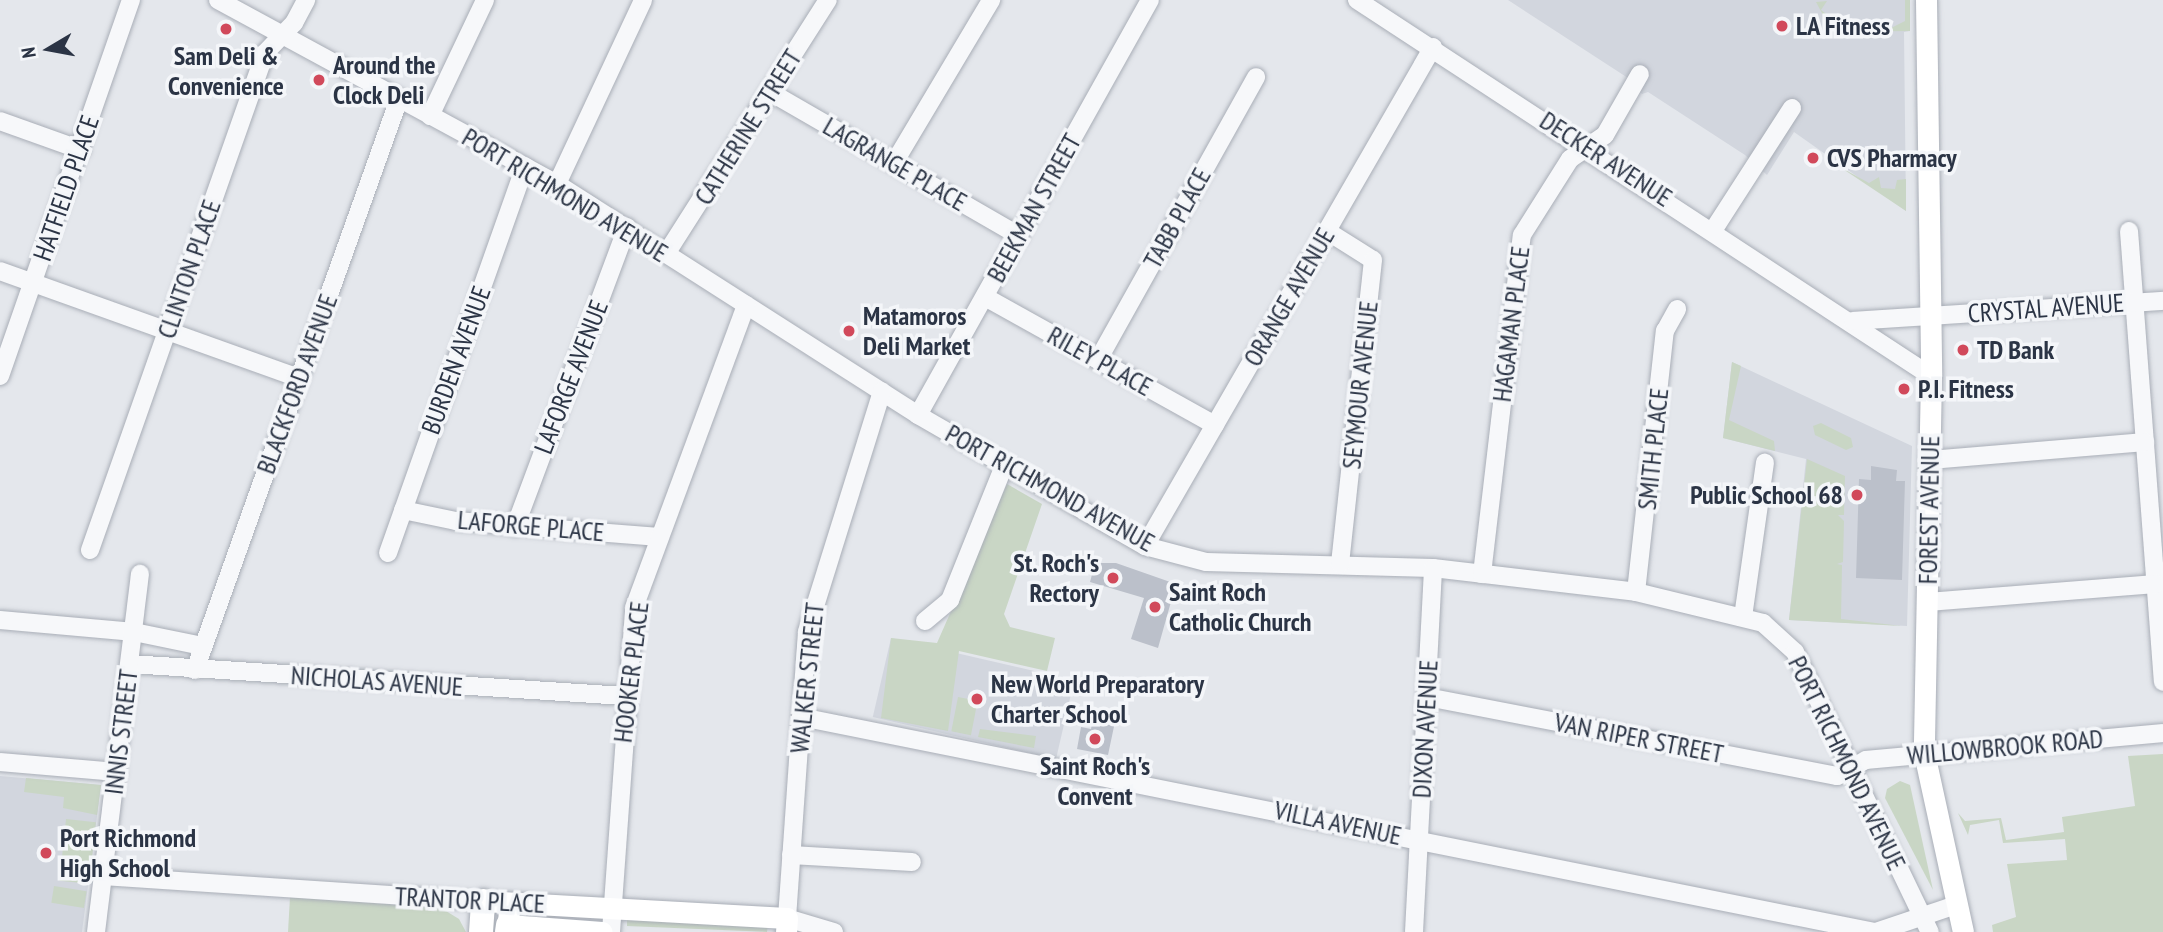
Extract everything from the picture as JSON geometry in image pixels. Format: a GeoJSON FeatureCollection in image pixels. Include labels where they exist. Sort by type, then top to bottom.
{"type":"FeatureCollection","features":[{"type":"Feature","properties":{"kind":"highway"},"geometry":{"type":"LineString","coordinates":[[481,932],[483,901]]}},
{"type":"Feature","properties":{"kind":"main road","name":"FOREST AVENUE"},"geometry":{"type":"LineString","coordinates":[[1926,0],[1931,376],[1924,753],[1963,932]]}},
{"type":"Feature","properties":{"kind":"main road","name":"TRANTOR PLACE"},"geometry":{"type":"LineString","coordinates":[[483,901],[508,920],[602,932]]}},
{"type":"Feature","properties":{"kind":"main road","name":"TRANTOR PLACE"},"geometry":{"type":"LineString","coordinates":[[508,920],[612,907],[786,925]]}},
{"type":"Feature","properties":{"kind":"street","name":"HATFIELD PLACE"},"geometry":{"type":"LineString","coordinates":[[0,376],[131,0]]}},
{"type":"Feature","properties":{"kind":"street","name":"PORT RICHMOND AVENUE"},"geometry":{"type":"LineString","coordinates":[[218,0],[557,184],[918,415],[1004,467],[1145,545],[1206,562],[1433,568],[1636,592],[1743,617],[1773,629],[1795,652],[1926,925]]}},
{"type":"Feature","properties":{"kind":"street","name":"CLINTON PLACE"},"geometry":{"type":"LineString","coordinates":[[90,550],[265,53],[294,23],[306,0]]}},
{"type":"Feature","properties":{"kind":"street"},"geometry":{"type":"LineString","coordinates":[[430,116],[485,0]]}},
{"type":"Feature","properties":{"kind":"street"},"geometry":{"type":"LineString","coordinates":[[557,184],[643,0]]}},
{"type":"Feature","properties":{"kind":"street","name":"CATHERINE STREET"},"geometry":{"type":"LineString","coordinates":[[666,254],[828,0]]}},
{"type":"Feature","properties":{"kind":"street"},"geometry":{"type":"LineString","coordinates":[[894,163],[991,0]]}},
{"type":"Feature","properties":{"kind":"street","name":"BEEKMAN STREET"},"geometry":{"type":"LineString","coordinates":[[918,415],[1150,0]]}},
{"type":"Feature","properties":{"kind":"street","name":"DECKER AVENUE"},"geometry":{"type":"LineString","coordinates":[[1357,0],[1714,229],[1931,376]]}},
{"type":"Feature","properties":{"kind":"street","name":"ORANGE AVENUE"},"geometry":{"type":"LineString","coordinates":[[1145,545],[1433,47]]}},
{"type":"Feature","properties":{"kind":"street","name":"HAGAMAN PLACE"},"geometry":{"type":"LineString","coordinates":[[1482,573],[1522,235],[1570,159],[1605,135],[1640,74]]}},
{"type":"Feature","properties":{"kind":"street","name":"TABB PLACE"},"geometry":{"type":"LineString","coordinates":[[1098,360],[1256,77]]}},
{"type":"Feature","properties":{"kind":"street","name":"LAGRANGE PLACE"},"geometry":{"type":"LineString","coordinates":[[770,92],[1018,236]]}},
{"type":"Feature","properties":{"kind":"street","name":"BLACKFORD AVENUE"},"geometry":{"type":"LineString","coordinates":[[195,670],[399,99]]}},
{"type":"Feature","properties":{"kind":"street"},"geometry":{"type":"LineString","coordinates":[[1714,229],[1792,108]]}},
{"type":"Feature","properties":{"kind":"street"},"geometry":{"type":"LineString","coordinates":[[0,121],[81,149]]}},
{"type":"Feature","properties":{"kind":"street","name":"BURDEN AVENUE"},"geometry":{"type":"LineString","coordinates":[[388,553],[525,167]]}},
{"type":"Feature","properties":{"kind":"street","name":"LAFORGE AVENUE"},"geometry":{"type":"LineString","coordinates":[[515,527],[627,228]]}},
{"type":"Feature","properties":{"kind":"street","name":"SEYMOUR AVENUE"},"geometry":{"type":"LineString","coordinates":[[1327,231],[1373,260],[1340,564]]}},
{"type":"Feature","properties":{"kind":"street"},"geometry":{"type":"LineString","coordinates":[[2129,231],[2163,681]]}},
{"type":"Feature","properties":{"kind":"street"},"geometry":{"type":"LineString","coordinates":[[0,271],[299,378]]}},
{"type":"Feature","properties":{"kind":"street","name":"RILEY PLACE"},"geometry":{"type":"LineString","coordinates":[[985,297],[1215,425]]}},
{"type":"Feature","properties":{"kind":"street","name":"CRYSTAL AVENUE"},"geometry":{"type":"LineString","coordinates":[[1930,315],[2163,301]]}},
{"type":"Feature","properties":{"kind":"street","name":"HOOKER PLACE"},"geometry":{"type":"LineString","coordinates":[[611,932],[625,696],[634,608],[746,305]]}},
{"type":"Feature","properties":{"kind":"street","name":"SMITH PLACE"},"geometry":{"type":"LineString","coordinates":[[1636,592],[1665,331],[1677,309]]}},
{"type":"Feature","properties":{"kind":"street"},"geometry":{"type":"LineString","coordinates":[[1853,321],[1930,315]]}},
{"type":"Feature","properties":{"kind":"street","name":"WALKER STREET"},"geometry":{"type":"LineString","coordinates":[[786,925],[801,717],[813,603],[882,391]]}},
{"type":"Feature","properties":{"kind":"street"},"geometry":{"type":"LineString","coordinates":[[1930,460],[2146,442]]}},
{"type":"Feature","properties":{"kind":"street"},"geometry":{"type":"LineString","coordinates":[[1743,617],[1765,463]]}},
{"type":"Feature","properties":{"kind":"street"},"geometry":{"type":"LineString","coordinates":[[925,621],[950,600],[1004,467]]}},
{"type":"Feature","properties":{"kind":"street","name":"LAFORGE PLACE"},"geometry":{"type":"LineString","coordinates":[[402,510],[515,527],[659,537]]}},
{"type":"Feature","properties":{"kind":"street","name":"DIXON AVENUE"},"geometry":{"type":"LineString","coordinates":[[1414,932],[1433,568]]}},
{"type":"Feature","properties":{"kind":"street","name":"INNIS STREET"},"geometry":{"type":"LineString","coordinates":[[96,932],[140,574]]}},
{"type":"Feature","properties":{"kind":"street"},"geometry":{"type":"LineString","coordinates":[[1927,602],[2156,584]]}},
{"type":"Feature","properties":{"kind":"street"},"geometry":{"type":"LineString","coordinates":[[0,620],[134,632],[202,646]]}},
{"type":"Feature","properties":{"kind":"street","name":"NICHOLAS AVENUE"},"geometry":{"type":"LineString","coordinates":[[130,664],[625,696]]}},
{"type":"Feature","properties":{"kind":"street","name":"VAN RIPER STREET"},"geometry":{"type":"LineString","coordinates":[[1427,697],[1838,776],[1849,769]]}},
{"type":"Feature","properties":{"kind":"street","name":"VILLA AVENUE"},"geometry":{"type":"LineString","coordinates":[[801,717],[1875,932],[1926,925],[1956,905]]}},
{"type":"Feature","properties":{"kind":"street","name":"WILLOWBROOK ROAD"},"geometry":{"type":"LineString","coordinates":[[1849,769],[1866,760],[1924,753],[2163,733]]}},
{"type":"Feature","properties":{"kind":"street"},"geometry":{"type":"LineString","coordinates":[[0,762],[117,772]]}},
{"type":"Feature","properties":{"kind":"street"},"geometry":{"type":"LineString","coordinates":[[791,855],[912,862]]}},
{"type":"Feature","properties":{"kind":"street","name":"TRANTOR PLACE"},"geometry":{"type":"LineString","coordinates":[[104,876],[483,901]]}},
{"type":"Feature","properties":{"kind":"street","name":"TRANTOR PLACE"},"geometry":{"type":"LineString","coordinates":[[786,925],[834,932]]}},
{"type":"Feature","properties":{"kind":"shaded area"},"geometry":{"type":"Polygon","coordinates":[[[1508,0],[1910,0],[1910,31],[1904,32],[1906,211],[1794,132],[1767,175],[1745,155],[1648,92],[1642,94],[1628,78],[1508,0]]]}},
{"type":"Feature","properties":{"kind":"shaded area","name":"Public School 68"},"geometry":{"type":"Polygon","coordinates":[[[1732,362],[1912,446],[1907,626],[1789,620],[1806,459],[1723,438],[1732,362]]]}},
{"type":"Feature","properties":{"kind":"shaded area","name":"New World Preparatory Charter School"},"geometry":{"type":"Polygon","coordinates":[[[891,638],[1074,680],[1056,759],[873,717],[891,638]]]}},
{"type":"Feature","properties":{"kind":"shaded area","name":"Port Richmond High School"},"geometry":{"type":"Polygon","coordinates":[[[0,776],[101,785],[82,932],[0,932],[0,776]]]}},
{"type":"Feature","properties":{"kind":"green space"},"geometry":{"type":"Polygon","coordinates":[[[1905,0],[1910,0],[1910,31],[1832,32],[1816,2],[1827,1],[1821,10],[1833,19],[1834,29],[1889,29],[1905,21],[1905,0]]]}},
{"type":"Feature","properties":{"kind":"green space"},"geometry":{"type":"Polygon","coordinates":[[[1840,167],[1869,183],[1879,177],[1881,188],[1895,189],[1897,180],[1906,179],[1906,211],[1840,167]]]}},
{"type":"Feature","properties":{"kind":"green space"},"geometry":{"type":"Polygon","coordinates":[[[1732,362],[1741,366],[1729,420],[1774,441],[1775,451],[1723,438],[1732,362]]]}},
{"type":"Feature","properties":{"kind":"green space"},"geometry":{"type":"Polygon","coordinates":[[[1821,423],[1851,438],[1853,447],[1846,450],[1815,435],[1813,426],[1821,423]]]}},
{"type":"Feature","properties":{"kind":"green space"},"geometry":{"type":"Polygon","coordinates":[[[1807,459],[1845,476],[1844,515],[1838,515],[1844,521],[1843,562],[1837,564],[1842,565],[1841,619],[1902,626],[1789,620],[1807,459]]]}},
{"type":"Feature","properties":{"kind":"green space"},"geometry":{"type":"Polygon","coordinates":[[[1007,484],[1042,504],[1004,614],[1010,627],[1055,638],[1047,671],[959,651],[948,731],[881,718],[891,638],[937,643],[1007,484]]]}},
{"type":"Feature","properties":{"kind":"green space"},"geometry":{"type":"Polygon","coordinates":[[[958,697],[978,701],[971,735],[951,731],[958,697]]]}},
{"type":"Feature","properties":{"kind":"green space"},"geometry":{"type":"Polygon","coordinates":[[[980,729],[1036,736],[1034,748],[978,737],[980,729]]]}},
{"type":"Feature","properties":{"kind":"green space"},"geometry":{"type":"Polygon","coordinates":[[[2163,754],[2163,932],[1993,932],[1992,925],[2016,917],[2007,864],[2067,860],[2065,839],[2003,843],[1999,820],[1970,825],[1968,835],[1958,813],[1965,821],[2001,818],[2006,840],[2064,832],[2062,817],[2135,806],[2128,756],[2163,754]]]}},
{"type":"Feature","properties":{"kind":"green space"},"geometry":{"type":"Polygon","coordinates":[[[26,778],[101,785],[97,815],[63,808],[64,797],[24,792],[26,778]]]}},
{"type":"Feature","properties":{"kind":"green space"},"geometry":{"type":"Polygon","coordinates":[[[1900,781],[1910,785],[1933,890],[1885,798],[1887,789],[1900,781]]]}},
{"type":"Feature","properties":{"kind":"green space"},"geometry":{"type":"Polygon","coordinates":[[[66,819],[96,822],[89,884],[60,881],[66,819]]]}},
{"type":"Feature","properties":{"kind":"green space"},"geometry":{"type":"Polygon","coordinates":[[[54,886],[87,891],[84,908],[51,903],[54,886]]]}},
{"type":"Feature","properties":{"kind":"green space"},"geometry":{"type":"Polygon","coordinates":[[[290,897],[441,908],[459,919],[466,932],[288,932],[290,897]]]}},
{"type":"Feature","properties":{"kind":"green space"},"geometry":{"type":"Polygon","coordinates":[[[627,915],[768,924],[767,932],[627,926],[627,915]]]}},
{"type":"Feature","properties":{"kind":"building"},"geometry":{"type":"Polygon","coordinates":[[[1871,466],[1897,470],[1896,481],[1905,481],[1902,580],[1856,578],[1859,479],[1871,480],[1871,466]]]}},
{"type":"Feature","properties":{"kind":"building"},"geometry":{"type":"Polygon","coordinates":[[[1095,563],[1116,563],[1176,584],[1158,648],[1131,639],[1144,598],[1090,582],[1095,563]]]}},
{"type":"Feature","properties":{"kind":"building","name":"Saint Roch's Convent"},"geometry":{"type":"Polygon","coordinates":[[[1094,713],[1116,717],[1108,755],[1077,749],[1081,727],[1091,729],[1094,713]]]}},
{"type":"Feature","properties":{"kind":"place","name":"LA Fitness"},"geometry":{"type":"Point","coordinates":[1782,26]}},
{"type":"Feature","properties":{"kind":"place","name":"Sam Deli & Convenience"},"geometry":{"type":"Point","coordinates":[226,29]}},
{"type":"Feature","properties":{"kind":"place","name":"Around the Clock Deli"},"geometry":{"type":"Point","coordinates":[319,80]}},
{"type":"Feature","properties":{"kind":"place","name":"CVS Pharmacy"},"geometry":{"type":"Point","coordinates":[1813,158]}},
{"type":"Feature","properties":{"kind":"place","name":"Matamoros Deli Market"},"geometry":{"type":"Point","coordinates":[849,331]}},
{"type":"Feature","properties":{"kind":"place","name":"TD Bank"},"geometry":{"type":"Point","coordinates":[1963,350]}},
{"type":"Feature","properties":{"kind":"place","name":"P.I. Fitness"},"geometry":{"type":"Point","coordinates":[1904,389]}},
{"type":"Feature","properties":{"kind":"place","name":"Public School 68"},"geometry":{"type":"Point","coordinates":[1857,495]}},
{"type":"Feature","properties":{"kind":"place","name":"St. Roch's Rectory"},"geometry":{"type":"Point","coordinates":[1113,578]}},
{"type":"Feature","properties":{"kind":"place","name":"Saint Roch Catholic Church"},"geometry":{"type":"Point","coordinates":[1155,607]}},
{"type":"Feature","properties":{"kind":"place","name":"New World Preparatory Charter School"},"geometry":{"type":"Point","coordinates":[977,699]}},
{"type":"Feature","properties":{"kind":"place","name":"Saint Roch's Convent"},"geometry":{"type":"Point","coordinates":[1095,739]}},
{"type":"Feature","properties":{"kind":"place","name":"Port Richmond High School"},"geometry":{"type":"Point","coordinates":[46,853]}}]}
